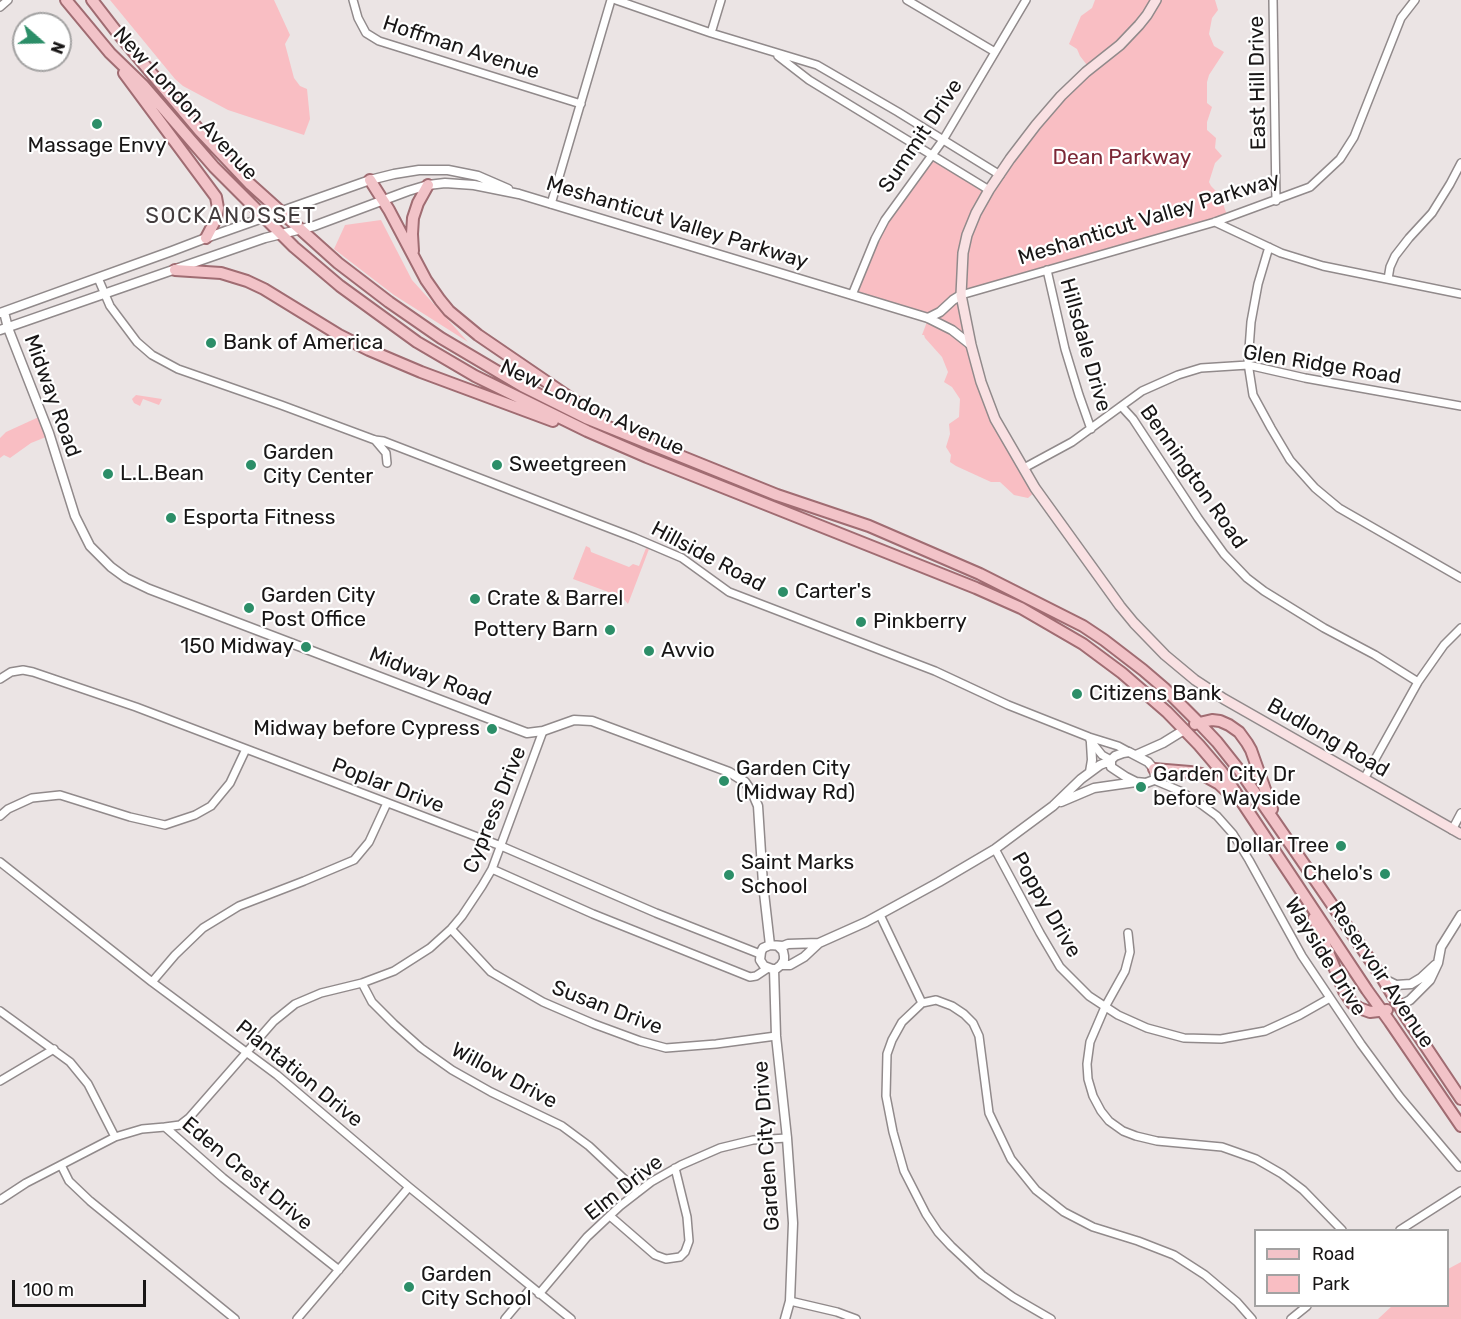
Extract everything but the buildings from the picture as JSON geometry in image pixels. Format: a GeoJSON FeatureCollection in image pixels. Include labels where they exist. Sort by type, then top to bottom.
{"type":"FeatureCollection","features":[{"type":"Feature","properties":{"kind":"main road","name":"New London Avenue"},"geometry":{"type":"LineString","coordinates":[[66,0],[110,53],[143,85],[200,152],[264,218],[340,286],[417,342],[475,376],[587,431],[1021,608],[1064,632],[1104,659],[1141,688],[1184,730]]}},
{"type":"Feature","properties":{"kind":"main road","name":"New London Avenue"},"geometry":{"type":"LineString","coordinates":[[92,0],[199,130],[250,184],[363,283],[441,338],[552,402],[619,432],[777,495],[868,526],[1004,585],[1104,640],[1150,676],[1198,723]]}},
{"type":"Feature","properties":{"kind":"main road"},"geometry":{"type":"LineString","coordinates":[[1024,468],[995,419],[981,382],[971,345],[961,295],[963,253],[967,235],[989,190],[1036,125],[1061,96],[1139,26],[1156,0]]}},
{"type":"Feature","properties":{"kind":"main road"},"geometry":{"type":"LineString","coordinates":[[110,53],[216,197],[218,208],[216,219],[206,237]]}},
{"type":"Feature","properties":{"kind":"main road"},"geometry":{"type":"LineString","coordinates":[[370,180],[432,290],[449,311],[478,335],[619,432]]}},
{"type":"Feature","properties":{"kind":"main road"},"geometry":{"type":"LineString","coordinates":[[414,258],[413,218],[428,185]]}},
{"type":"Feature","properties":{"kind":"main road"},"geometry":{"type":"LineString","coordinates":[[175,270],[213,272],[247,281],[369,350],[533,414],[587,431]]}},
{"type":"Feature","properties":{"kind":"main road","name":"Budlong Road"},"geometry":{"type":"LineString","coordinates":[[1024,468],[1035,488],[1119,606],[1147,638],[1180,668],[1224,699],[1457,832]]}},
{"type":"Feature","properties":{"kind":"main road"},"geometry":{"type":"LineString","coordinates":[[1184,730],[1198,723],[1212,720],[1225,723],[1243,737],[1254,758],[1278,826]]}},
{"type":"Feature","properties":{"kind":"main road","name":"Reservoir Avenue"},"geometry":{"type":"LineString","coordinates":[[1198,723],[1240,771],[1460,1093]]}},
{"type":"Feature","properties":{"kind":"main road","name":"Reservoir Avenue"},"geometry":{"type":"LineString","coordinates":[[1184,730],[1222,772],[1367,990],[1461,1126]]}},
{"type":"Feature","properties":{"kind":"main road"},"geometry":{"type":"LineString","coordinates":[[1154,775],[1190,772],[1201,774],[1219,784],[1248,812]]}},
{"type":"Feature","properties":{"kind":"main road"},"geometry":{"type":"LineString","coordinates":[[1307,901],[1344,991],[1352,1003],[1370,1012],[1399,1006]]}},
{"type":"Feature","properties":{"kind":"street"},"geometry":{"type":"LineString","coordinates":[[0,7],[8,0]]}},
{"type":"Feature","properties":{"kind":"street","name":"Hoffman Avenue"},"geometry":{"type":"LineString","coordinates":[[353,0],[358,18],[366,33],[379,41],[581,104]]}},
{"type":"Feature","properties":{"kind":"street"},"geometry":{"type":"LineString","coordinates":[[551,204],[611,0]]}},
{"type":"Feature","properties":{"kind":"street"},"geometry":{"type":"LineString","coordinates":[[616,0],[711,33],[817,65],[1000,175]]}},
{"type":"Feature","properties":{"kind":"street"},"geometry":{"type":"LineString","coordinates":[[711,33],[722,0]]}},
{"type":"Feature","properties":{"kind":"street"},"geometry":{"type":"LineString","coordinates":[[907,0],[995,52]]}},
{"type":"Feature","properties":{"kind":"street","name":"Summit Drive"},"geometry":{"type":"LineString","coordinates":[[852,295],[880,229],[943,140],[1026,0]]}},
{"type":"Feature","properties":{"kind":"street","name":"East Hill Drive"},"geometry":{"type":"LineString","coordinates":[[1273,0],[1276,201]]}},
{"type":"Feature","properties":{"kind":"street"},"geometry":{"type":"LineString","coordinates":[[1401,18],[1408,0]]}},
{"type":"Feature","properties":{"kind":"street","name":"Meshanticut Valley Parkway"},"geometry":{"type":"LineString","coordinates":[[961,295],[1215,222],[1310,187],[1340,159],[1354,137],[1401,18],[1415,0]]}},
{"type":"Feature","properties":{"kind":"street"},"geometry":{"type":"LineString","coordinates":[[774,53],[809,80],[989,190]]}},
{"type":"Feature","properties":{"kind":"street"},"geometry":{"type":"LineString","coordinates":[[1388,279],[1395,256],[1432,213],[1461,163]]}},
{"type":"Feature","properties":{"kind":"street","name":"Meshanticut Valley Parkway"},"geometry":{"type":"LineString","coordinates":[[2,313],[206,237],[370,180],[406,172],[447,170],[478,176],[519,194],[928,318]]}},
{"type":"Feature","properties":{"kind":"street","name":"Meshanticut Valley Parkway"},"geometry":{"type":"LineString","coordinates":[[4,329],[265,238],[300,230],[428,185],[464,184],[519,194]]}},
{"type":"Feature","properties":{"kind":"street"},"geometry":{"type":"LineString","coordinates":[[1215,222],[1281,253],[1323,266],[1461,294]]}},
{"type":"Feature","properties":{"kind":"street"},"geometry":{"type":"LineString","coordinates":[[1269,247],[1258,284],[1251,322],[1248,366],[1253,395],[1290,460],[1315,488],[1339,508],[1461,578]]}},
{"type":"Feature","properties":{"kind":"street","name":"Hillsdale Drive"},"geometry":{"type":"LineString","coordinates":[[1047,270],[1065,349],[1091,429]]}},
{"type":"Feature","properties":{"kind":"street","name":"Hillside Road"},"geometry":{"type":"LineString","coordinates":[[98,278],[110,306],[136,342],[152,355],[178,369],[383,441],[635,538],[682,558],[729,592],[935,671],[1090,740],[1118,746],[1133,753]]}},
{"type":"Feature","properties":{"kind":"street"},"geometry":{"type":"LineString","coordinates":[[928,318],[940,312],[961,295]]}},
{"type":"Feature","properties":{"kind":"street","name":"Midway Road"},"geometry":{"type":"LineString","coordinates":[[2,313],[4,329],[49,433],[75,516],[90,546],[111,567],[126,578],[149,589],[527,733],[543,731],[574,720],[592,721],[729,772],[745,782],[758,806],[766,920],[774,945]]}},
{"type":"Feature","properties":{"kind":"street"},"geometry":{"type":"LineString","coordinates":[[928,318],[952,330],[971,345]]}},
{"type":"Feature","properties":{"kind":"street","name":"Glen Ridge Road"},"geometry":{"type":"LineString","coordinates":[[1024,468],[1072,442],[1142,391],[1178,375],[1201,368],[1248,366],[1461,406]]}},
{"type":"Feature","properties":{"kind":"street","name":"Bennington Road"},"geometry":{"type":"LineString","coordinates":[[1122,406],[1224,554],[1247,578],[1263,591],[1324,628],[1419,682]]}},
{"type":"Feature","properties":{"kind":"street"},"geometry":{"type":"LineString","coordinates":[[375,440],[386,453],[387,463]]}},
{"type":"Feature","properties":{"kind":"street"},"geometry":{"type":"LineString","coordinates":[[1364,779],[1419,682],[1444,645],[1461,628]]}},
{"type":"Feature","properties":{"kind":"street","name":"Poplar Drive"},"geometry":{"type":"LineString","coordinates":[[0,679],[11,672],[23,670],[33,672],[136,707],[501,846],[656,914],[760,954]]}},
{"type":"Feature","properties":{"kind":"street"},"geometry":{"type":"LineString","coordinates":[[492,869],[593,914],[750,977],[756,976],[774,968],[790,965],[804,957],[819,943],[879,915],[995,849],[1053,806],[1090,772],[1111,761],[1115,756],[1133,753],[1163,743],[1184,730]]}},
{"type":"Feature","properties":{"kind":"street","name":"Cypress Drive"},"geometry":{"type":"LineString","coordinates":[[165,1127],[180,1125],[189,1118],[274,1021],[295,1005],[321,993],[362,983],[393,971],[430,948],[451,928],[462,916],[492,869],[543,731]]}},
{"type":"Feature","properties":{"kind":"street"},"geometry":{"type":"LineString","coordinates":[[1090,740],[1092,760],[1090,772]]}},
{"type":"Feature","properties":{"kind":"street","name":"Hillside Road"},"geometry":{"type":"LineString","coordinates":[[1090,740],[1102,755],[1111,761]]}},
{"type":"Feature","properties":{"kind":"street"},"geometry":{"type":"LineString","coordinates":[[0,816],[8,809],[32,798],[60,795],[130,817],[165,825],[195,815],[211,806],[230,783],[246,749]]}},
{"type":"Feature","properties":{"kind":"street"},"geometry":{"type":"LineString","coordinates":[[1053,806],[1094,788],[1136,782],[1146,783],[1154,775],[1148,762],[1133,753]]}},
{"type":"Feature","properties":{"kind":"street"},"geometry":{"type":"LineString","coordinates":[[1111,761],[1111,767],[1136,782]]}},
{"type":"Feature","properties":{"kind":"street","name":"Wayside Drive"},"geometry":{"type":"LineString","coordinates":[[1154,775],[1217,816],[1233,834],[1302,956],[1360,1044],[1400,1097],[1460,1167]]}},
{"type":"Feature","properties":{"kind":"street"},"geometry":{"type":"LineString","coordinates":[[152,982],[175,955],[203,928],[239,906],[354,860],[369,842],[387,803]]}},
{"type":"Feature","properties":{"kind":"street"},"geometry":{"type":"LineString","coordinates":[[1457,832],[1461,813]]}},
{"type":"Feature","properties":{"kind":"street","name":"Poppy Drive"},"geometry":{"type":"LineString","coordinates":[[995,849],[1060,967],[1089,996],[1118,1015],[1147,1028],[1184,1038],[1221,1039],[1264,1031],[1330,998]]}},
{"type":"Feature","properties":{"kind":"street","name":"Plantation Drive"},"geometry":{"type":"LineString","coordinates":[[0,862],[152,982],[277,1075],[571,1319]]}},
{"type":"Feature","properties":{"kind":"street"},"geometry":{"type":"LineString","coordinates":[[879,915],[922,1003]]}},
{"type":"Feature","properties":{"kind":"street"},"geometry":{"type":"LineString","coordinates":[[1399,1006],[1410,1000],[1430,980],[1438,963],[1441,947],[1461,915]]}},
{"type":"Feature","properties":{"kind":"street","name":"Susan Drive"},"geometry":{"type":"LineString","coordinates":[[451,928],[491,972],[543,1002],[640,1041],[666,1048],[776,1036]]}},
{"type":"Feature","properties":{"kind":"street"},"geometry":{"type":"LineString","coordinates":[[1128,933],[1130,952],[1125,971],[1105,1007],[1090,1042],[1087,1064],[1088,1079],[1101,1111],[1109,1121],[1123,1131],[1136,1136],[1157,1141],[1222,1147],[1256,1159],[1303,1190],[1340,1229]]}},
{"type":"Feature","properties":{"kind":"street"},"geometry":{"type":"LineString","coordinates":[[760,954],[763,948],[774,945],[819,943]]}},
{"type":"Feature","properties":{"kind":"street","name":"Garden City Drive"},"geometry":{"type":"LineString","coordinates":[[774,945],[783,951],[784,960],[774,968]]}},
{"type":"Feature","properties":{"kind":"street","name":"Garden City Drive"},"geometry":{"type":"LineString","coordinates":[[760,954],[762,963],[774,968]]}},
{"type":"Feature","properties":{"kind":"street"},"geometry":{"type":"LineString","coordinates":[[1381,976],[1396,985],[1411,984],[1438,963]]}},
{"type":"Feature","properties":{"kind":"street","name":"Garden City Drive"},"geometry":{"type":"LineString","coordinates":[[774,968],[776,1036],[793,1223],[790,1301],[785,1319]]}},
{"type":"Feature","properties":{"kind":"street","name":"Willow Drive"},"geometry":{"type":"LineString","coordinates":[[362,983],[372,1002],[421,1048],[452,1070],[491,1092],[562,1126],[589,1146],[638,1192]]}},
{"type":"Feature","properties":{"kind":"street"},"geometry":{"type":"LineString","coordinates":[[1051,1319],[1013,1297],[982,1275],[951,1246],[926,1214],[904,1171],[886,1096],[887,1054],[902,1022],[922,1003],[936,1000],[952,1006],[973,1023],[979,1036],[989,1113],[1011,1159],[1036,1190],[1064,1212],[1093,1227],[1138,1241],[1174,1256],[1204,1275],[1237,1302],[1252,1319]]}},
{"type":"Feature","properties":{"kind":"street"},"geometry":{"type":"LineString","coordinates":[[0,1011],[70,1062],[88,1084],[115,1137]]}},
{"type":"Feature","properties":{"kind":"street"},"geometry":{"type":"LineString","coordinates":[[0,1080],[54,1049]]}},
{"type":"Feature","properties":{"kind":"street","name":"Eden Crest Drive"},"geometry":{"type":"LineString","coordinates":[[0,1200],[26,1182],[115,1137],[142,1129],[165,1127],[223,1178],[339,1270]]}},
{"type":"Feature","properties":{"kind":"street","name":"Elm Drive"},"geometry":{"type":"LineString","coordinates":[[539,1294],[587,1237],[651,1182],[675,1168],[720,1148],[753,1140],[787,1138]]}},
{"type":"Feature","properties":{"kind":"street"},"geometry":{"type":"LineString","coordinates":[[61,1165],[69,1180],[90,1201],[235,1319]]}},
{"type":"Feature","properties":{"kind":"street"},"geometry":{"type":"LineString","coordinates":[[610,1216],[655,1255],[666,1259],[680,1257],[685,1252],[689,1241],[687,1217],[675,1168]]}},
{"type":"Feature","properties":{"kind":"street"},"geometry":{"type":"LineString","coordinates":[[297,1319],[409,1186]]}},
{"type":"Feature","properties":{"kind":"street"},"geometry":{"type":"LineString","coordinates":[[1402,1229],[1461,1191]]}},
{"type":"Feature","properties":{"kind":"street"},"geometry":{"type":"LineString","coordinates":[[505,1319],[531,1288]]}},
{"type":"Feature","properties":{"kind":"street"},"geometry":{"type":"LineString","coordinates":[[790,1301],[856,1319]]}},
{"type":"Feature","properties":{"kind":"street"},"geometry":{"type":"LineString","coordinates":[[1291,1319],[1305,1307]]}},
{"type":"Feature","properties":{"kind":"green space"},"geometry":{"type":"Polygon","coordinates":[[[110,0],[274,0],[290,35],[285,44],[294,78],[300,86],[307,89],[310,119],[304,135],[228,110],[183,86],[110,0]]]}},
{"type":"Feature","properties":{"kind":"green space","name":"Dean Parkway"},"geometry":{"type":"Polygon","coordinates":[[[1095,0],[1215,0],[1218,10],[1212,18],[1209,34],[1214,46],[1224,52],[1207,82],[1207,103],[1212,107],[1207,130],[1216,138],[1215,148],[1222,156],[1215,163],[1209,182],[1220,195],[1228,218],[962,295],[982,385],[1036,491],[1028,498],[1014,495],[1000,482],[991,482],[950,462],[951,455],[946,447],[950,434],[949,424],[959,417],[960,399],[952,387],[944,382],[948,372],[942,357],[922,335],[928,319],[854,294],[878,234],[931,158],[987,188],[1090,69],[1077,49],[1069,44],[1081,16],[1092,8],[1095,0]]]}},
{"type":"Feature","properties":{"kind":"green space"},"geometry":{"type":"Polygon","coordinates":[[[381,220],[412,280],[468,342],[394,295],[334,249],[345,225],[381,220]]]}},
{"type":"Feature","properties":{"kind":"green space"},"geometry":{"type":"Polygon","coordinates":[[[136,395],[162,399],[159,405],[143,399],[140,406],[132,399],[136,395]]]}},
{"type":"Feature","properties":{"kind":"green space"},"geometry":{"type":"Polygon","coordinates":[[[41,416],[46,437],[31,443],[10,458],[4,455],[0,458],[0,438],[6,432],[41,416]]]}},
{"type":"Feature","properties":{"kind":"green space"},"geometry":{"type":"Polygon","coordinates":[[[586,546],[591,552],[629,567],[633,564],[639,566],[646,548],[649,549],[628,604],[622,597],[573,579],[586,546]]]}},
{"type":"Feature","properties":{"kind":"green space"},"geometry":{"type":"Polygon","coordinates":[[[1461,1262],[1461,1319],[1378,1319],[1391,1307],[1449,1307],[1449,1268],[1461,1262]]]}},
{"type":"Feature","properties":{"kind":"place","name":"Massage Envy"},"geometry":{"type":"Point","coordinates":[97,124]}},
{"type":"Feature","properties":{"kind":"place","name":"Bank of America"},"geometry":{"type":"Point","coordinates":[211,343]}},
{"type":"Feature","properties":{"kind":"place","name":"Garden City Center"},"geometry":{"type":"Point","coordinates":[251,465]}},
{"type":"Feature","properties":{"kind":"place","name":"Sweetgreen"},"geometry":{"type":"Point","coordinates":[497,465]}},
{"type":"Feature","properties":{"kind":"place","name":"L.L.Bean"},"geometry":{"type":"Point","coordinates":[108,474]}},
{"type":"Feature","properties":{"kind":"place","name":"Esporta Fitness"},"geometry":{"type":"Point","coordinates":[171,518]}},
{"type":"Feature","properties":{"kind":"place","name":"Carter's"},"geometry":{"type":"Point","coordinates":[783,592]}},
{"type":"Feature","properties":{"kind":"place","name":"Crate & Barrel"},"geometry":{"type":"Point","coordinates":[475,599]}},
{"type":"Feature","properties":{"kind":"place","name":"Garden City Post Office"},"geometry":{"type":"Point","coordinates":[249,608]}},
{"type":"Feature","properties":{"kind":"place","name":"Pinkberry"},"geometry":{"type":"Point","coordinates":[861,622]}},
{"type":"Feature","properties":{"kind":"place","name":"Pottery Barn"},"geometry":{"type":"Point","coordinates":[610,630]}},
{"type":"Feature","properties":{"kind":"place","name":"150 Midway"},"geometry":{"type":"Point","coordinates":[306,647]}},
{"type":"Feature","properties":{"kind":"place","name":"Avvio"},"geometry":{"type":"Point","coordinates":[649,651]}},
{"type":"Feature","properties":{"kind":"place","name":"Citizens Bank"},"geometry":{"type":"Point","coordinates":[1077,694]}},
{"type":"Feature","properties":{"kind":"place","name":"Midway before Cypress"},"geometry":{"type":"Point","coordinates":[492,729]}},
{"type":"Feature","properties":{"kind":"place","name":"Garden City (Midway Rd)"},"geometry":{"type":"Point","coordinates":[724,781]}},
{"type":"Feature","properties":{"kind":"place","name":"Garden City Dr before Wayside"},"geometry":{"type":"Point","coordinates":[1141,787]}},
{"type":"Feature","properties":{"kind":"place","name":"Dollar Tree"},"geometry":{"type":"Point","coordinates":[1341,846]}},
{"type":"Feature","properties":{"kind":"place","name":"Chelo's"},"geometry":{"type":"Point","coordinates":[1385,874]}},
{"type":"Feature","properties":{"kind":"place","name":"Saint Marks School"},"geometry":{"type":"Point","coordinates":[729,875]}},
{"type":"Feature","properties":{"kind":"place","name":"Garden City School"},"geometry":{"type":"Point","coordinates":[409,1287]}},
{"type":"Feature","properties":{"kind":"district","name":"SOCKANOSSET"},"geometry":{"type":"Point","coordinates":[231,217]}}]}
